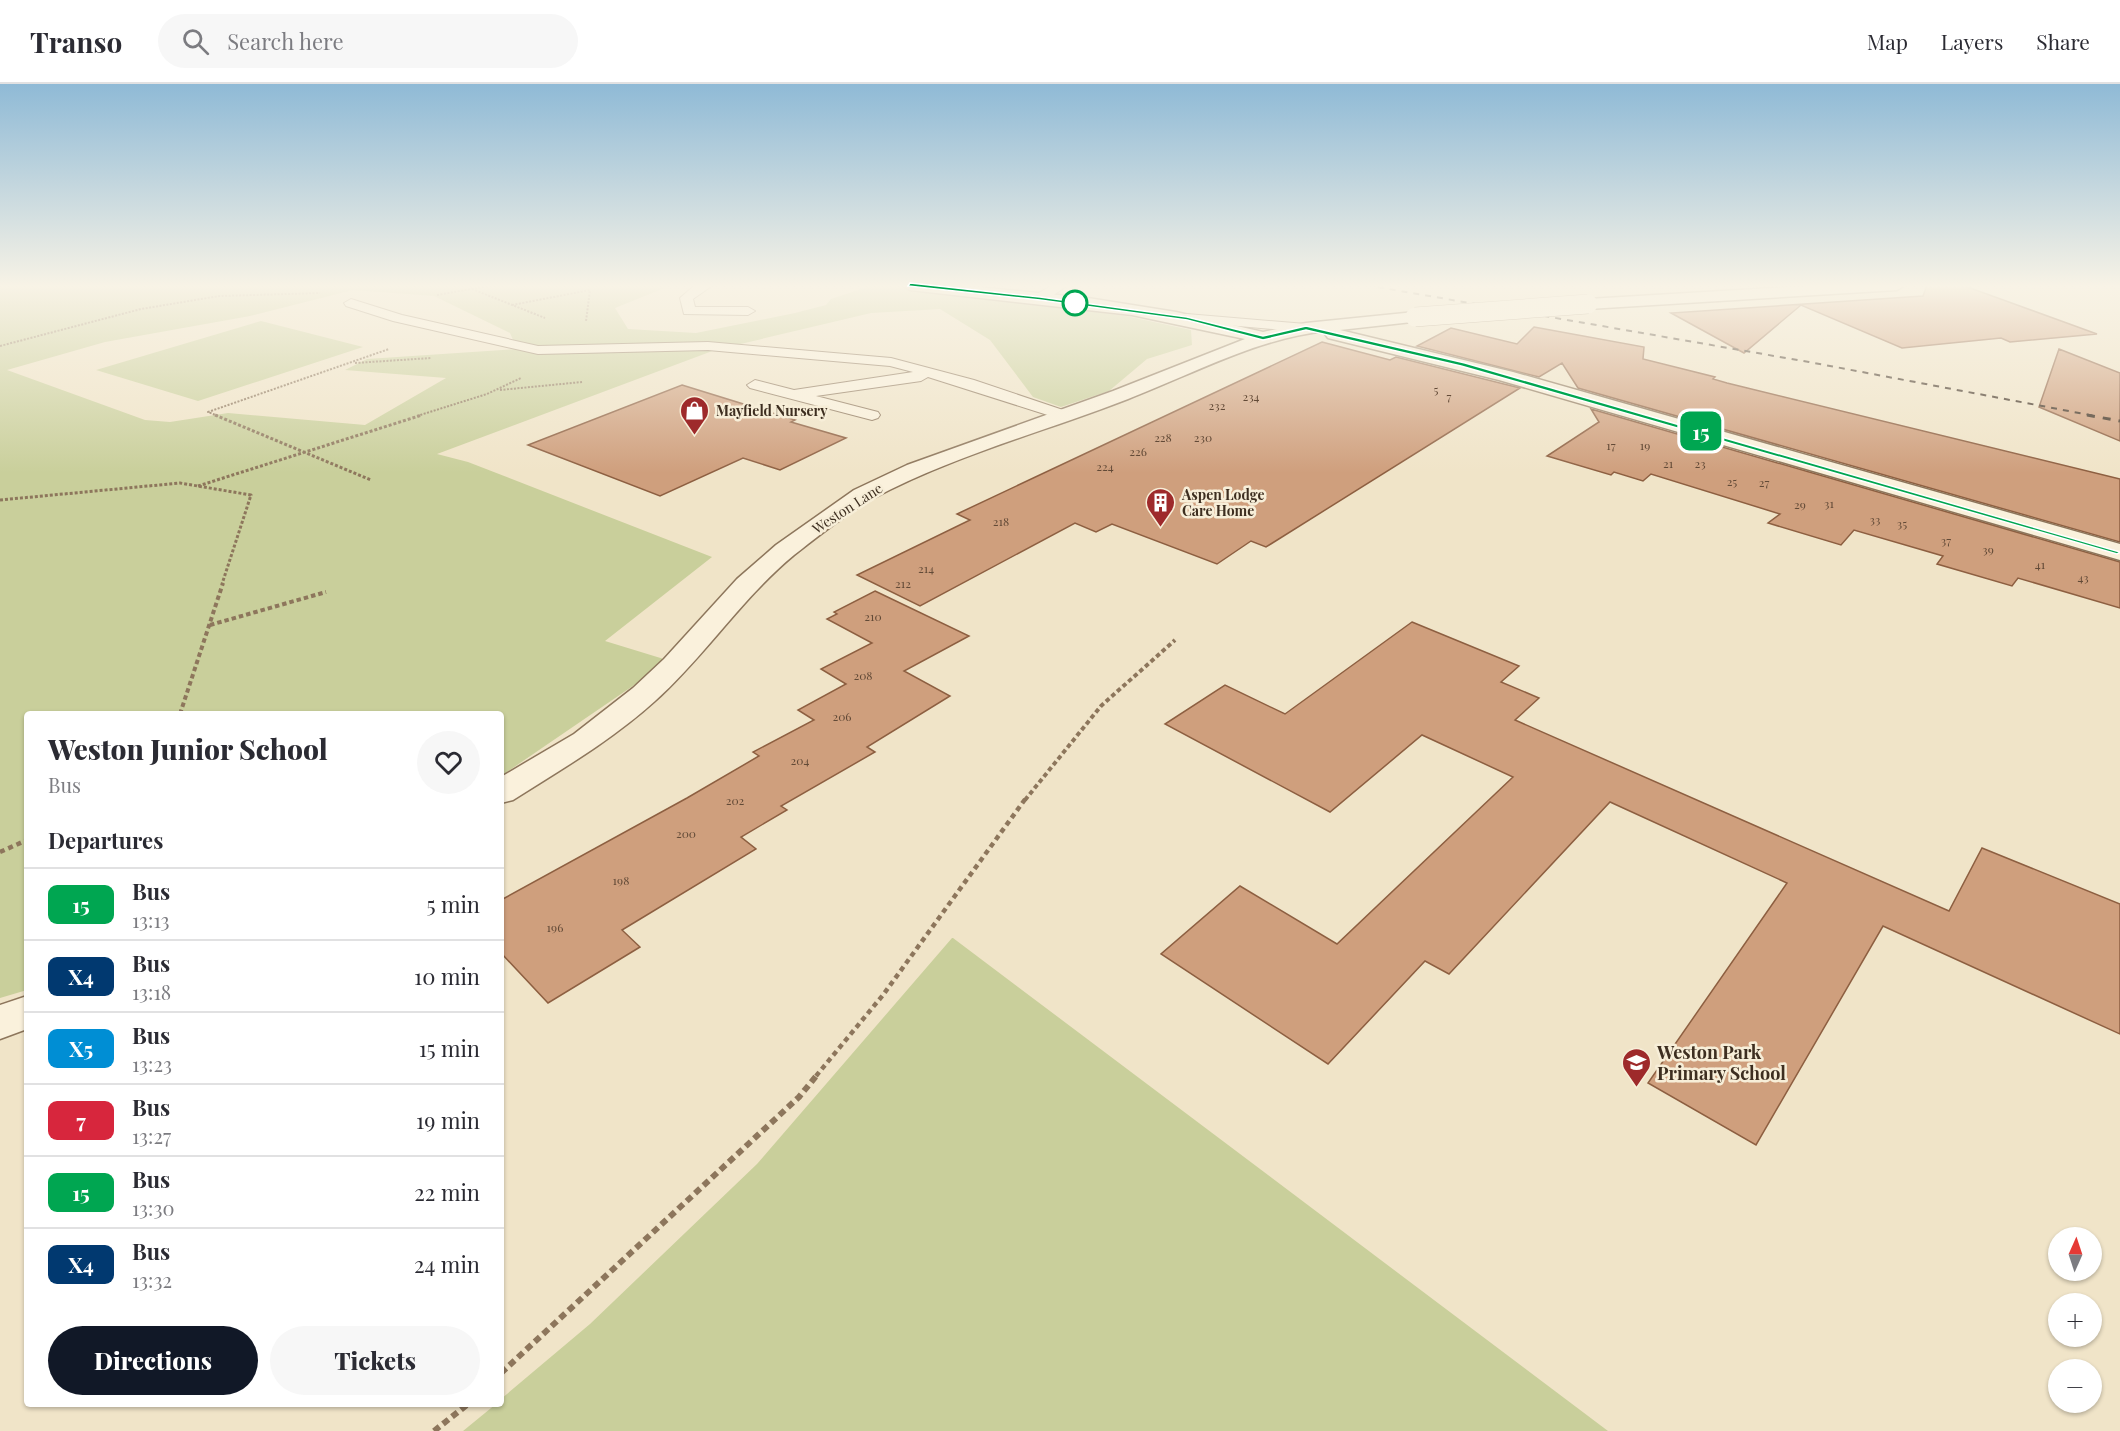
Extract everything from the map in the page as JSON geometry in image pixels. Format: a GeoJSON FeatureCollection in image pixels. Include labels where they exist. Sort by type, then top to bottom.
{"type":"FeatureCollection","features":[{"type":"Feature","properties":{"kind":"street","name":"Weston Lane"},"geometry":{"type":"LineString","coordinates":[[504,790],[585,741],[644,695],[675,665],[747,585],[785,550],[862,495],[915,470],[1063,416],[1238,348]]}},
{"type":"Feature","properties":{"kind":"street"},"geometry":{"type":"LineString","coordinates":[[1393,348],[1463,364],[2120,552]]}},
{"type":"Feature","properties":{"kind":"street"},"geometry":{"type":"LineString","coordinates":[[0,1022],[24,1013]]}},
{"type":"Feature","properties":{"kind":"lane"},"geometry":{"type":"LineString","coordinates":[[528,348],[538,350],[629,348]]}},
{"type":"Feature","properties":{"kind":"lane"},"geometry":{"type":"LineString","coordinates":[[729,348],[891,362],[936,374],[1063,416]]}},
{"type":"Feature","properties":{"kind":"lane"},"geometry":{"type":"LineString","coordinates":[[794,395],[936,374]]}},
{"type":"Feature","properties":{"kind":"lane"},"geometry":{"type":"LineString","coordinates":[[755,385],[872,415]]}},
{"type":"Feature","properties":{"kind":"path"},"geometry":{"type":"LineString","coordinates":[[371,480],[208,412],[393,348]]}},
{"type":"Feature","properties":{"kind":"path"},"geometry":{"type":"LineString","coordinates":[[197,486],[487,394],[523,377]]}},
{"type":"Feature","properties":{"kind":"path"},"geometry":{"type":"LineString","coordinates":[[0,500],[180,483],[251,495],[181,711]]}},
{"type":"Feature","properties":{"kind":"path"},"geometry":{"type":"LineString","coordinates":[[209,625],[326,592]]}},
{"type":"Feature","properties":{"kind":"path"},"geometry":{"type":"LineString","coordinates":[[504,1370],[799,1097],[884,995],[1012,815],[1094,715],[1175,640]]}},
{"type":"Feature","properties":{"kind":"path"},"geometry":{"type":"LineString","coordinates":[[0,852],[24,841]]}},
{"type":"Feature","properties":{"kind":"path"},"geometry":{"type":"LineString","coordinates":[[434,1431],[464,1407]]}},
{"type":"Feature","properties":{"kind":"green space"},"geometry":{"type":"Polygon","coordinates":[[[0,348],[84,348],[7,370],[145,420],[170,422],[228,413],[365,425],[446,378],[345,370],[367,359],[517,348],[724,348],[437,454],[468,462],[712,557],[605,641],[667,660],[643,679],[504,774],[504,711],[24,711],[24,991],[0,998],[0,348]]]}},
{"type":"Feature","properties":{"kind":"green space"},"geometry":{"type":"Polygon","coordinates":[[[171,348],[360,348],[198,401],[96,370],[171,348]]]}},
{"type":"Feature","properties":{"kind":"green space"},"geometry":{"type":"Polygon","coordinates":[[[996,348],[1183,348],[1147,359],[1109,391],[1061,407],[1033,397],[996,348]]]}},
{"type":"Feature","properties":{"kind":"green space"},"geometry":{"type":"Polygon","coordinates":[[[953,938],[1608,1431],[463,1431],[492,1407],[504,1407],[504,1396],[590,1324],[757,1164],[953,938]]]}},
{"type":"Feature","properties":{"kind":"building"},"geometry":{"type":"Polygon","coordinates":[[[1310,348],[1344,348],[1390,360],[1396,357],[1520,388],[1266,547],[1251,541],[1217,564],[1112,524],[1096,532],[1075,523],[920,606],[857,575],[970,520],[957,514],[1310,348]]]}},
{"type":"Feature","properties":{"kind":"building"},"geometry":{"type":"Polygon","coordinates":[[[1424,348],[1644,348],[1643,359],[1715,377],[1713,379],[1727,383],[2120,479],[2120,542],[1578,388],[1562,363],[1539,377],[1424,348]]]}},
{"type":"Feature","properties":{"kind":"building"},"geometry":{"type":"Polygon","coordinates":[[[1735,348],[1750,348],[1744,353],[1735,348]]]}},
{"type":"Feature","properties":{"kind":"building"},"geometry":{"type":"Polygon","coordinates":[[[2059,349],[2120,373],[2120,441],[2039,407],[2059,349]]]}},
{"type":"Feature","properties":{"kind":"building"},"geometry":{"type":"Polygon","coordinates":[[[682,385],[846,438],[780,470],[743,458],[660,496],[528,445],[682,385]]]}},
{"type":"Feature","properties":{"kind":"building"},"geometry":{"type":"Polygon","coordinates":[[[1591,409],[2120,562],[2120,608],[2018,578],[2012,586],[1937,564],[1943,556],[1854,530],[1841,545],[1768,523],[1780,514],[1651,474],[1643,481],[1614,472],[1611,475],[1547,456],[1599,422],[1591,409]]]}},
{"type":"Feature","properties":{"kind":"building"},"geometry":{"type":"Polygon","coordinates":[[[875,591],[969,636],[904,671],[950,696],[867,747],[875,752],[781,806],[787,810],[741,837],[756,849],[622,930],[640,947],[548,1003],[504,956],[504,898],[687,798],[759,756],[753,752],[814,720],[798,710],[846,684],[821,669],[872,643],[827,619],[837,614],[834,612],[875,591]]]}},
{"type":"Feature","properties":{"kind":"building"},"geometry":{"type":"Polygon","coordinates":[[[1412,622],[1519,666],[1501,682],[1539,698],[1515,720],[1949,911],[1982,848],[2120,904],[2120,1034],[1883,926],[1756,1145],[1648,1083],[1787,883],[1610,802],[1449,974],[1425,961],[1328,1064],[1161,954],[1240,886],[1337,944],[1513,777],[1422,735],[1330,812],[1165,724],[1225,685],[1285,714],[1412,622]]]}},
{"type":"Feature","properties":{"kind":"railway"},"geometry":{"type":"LineString","coordinates":[[1728,348],[2095,416]]}},
{"type":"Feature","properties":{"kind":"railway"},"geometry":{"type":"LineString","coordinates":[[2087,415],[2120,421]]}},
{"type":"Feature","properties":{"kind":"bus line","name":"15"},"geometry":{"type":"LineString","coordinates":[[1393,348],[1463,364],[2120,552]]}},
{"type":"Feature","properties":{"kind":"place","name":"Mayfield Nursery"},"geometry":{"type":"Point","coordinates":[695,436]}},
{"type":"Feature","properties":{"kind":"place","name":"Aspen Lodge Care Home"},"geometry":{"type":"Point","coordinates":[1161,528]}},
{"type":"Feature","properties":{"kind":"place","name":"Weston Park Primary School"},"geometry":{"type":"Point","coordinates":[1636,1088]}}]}
